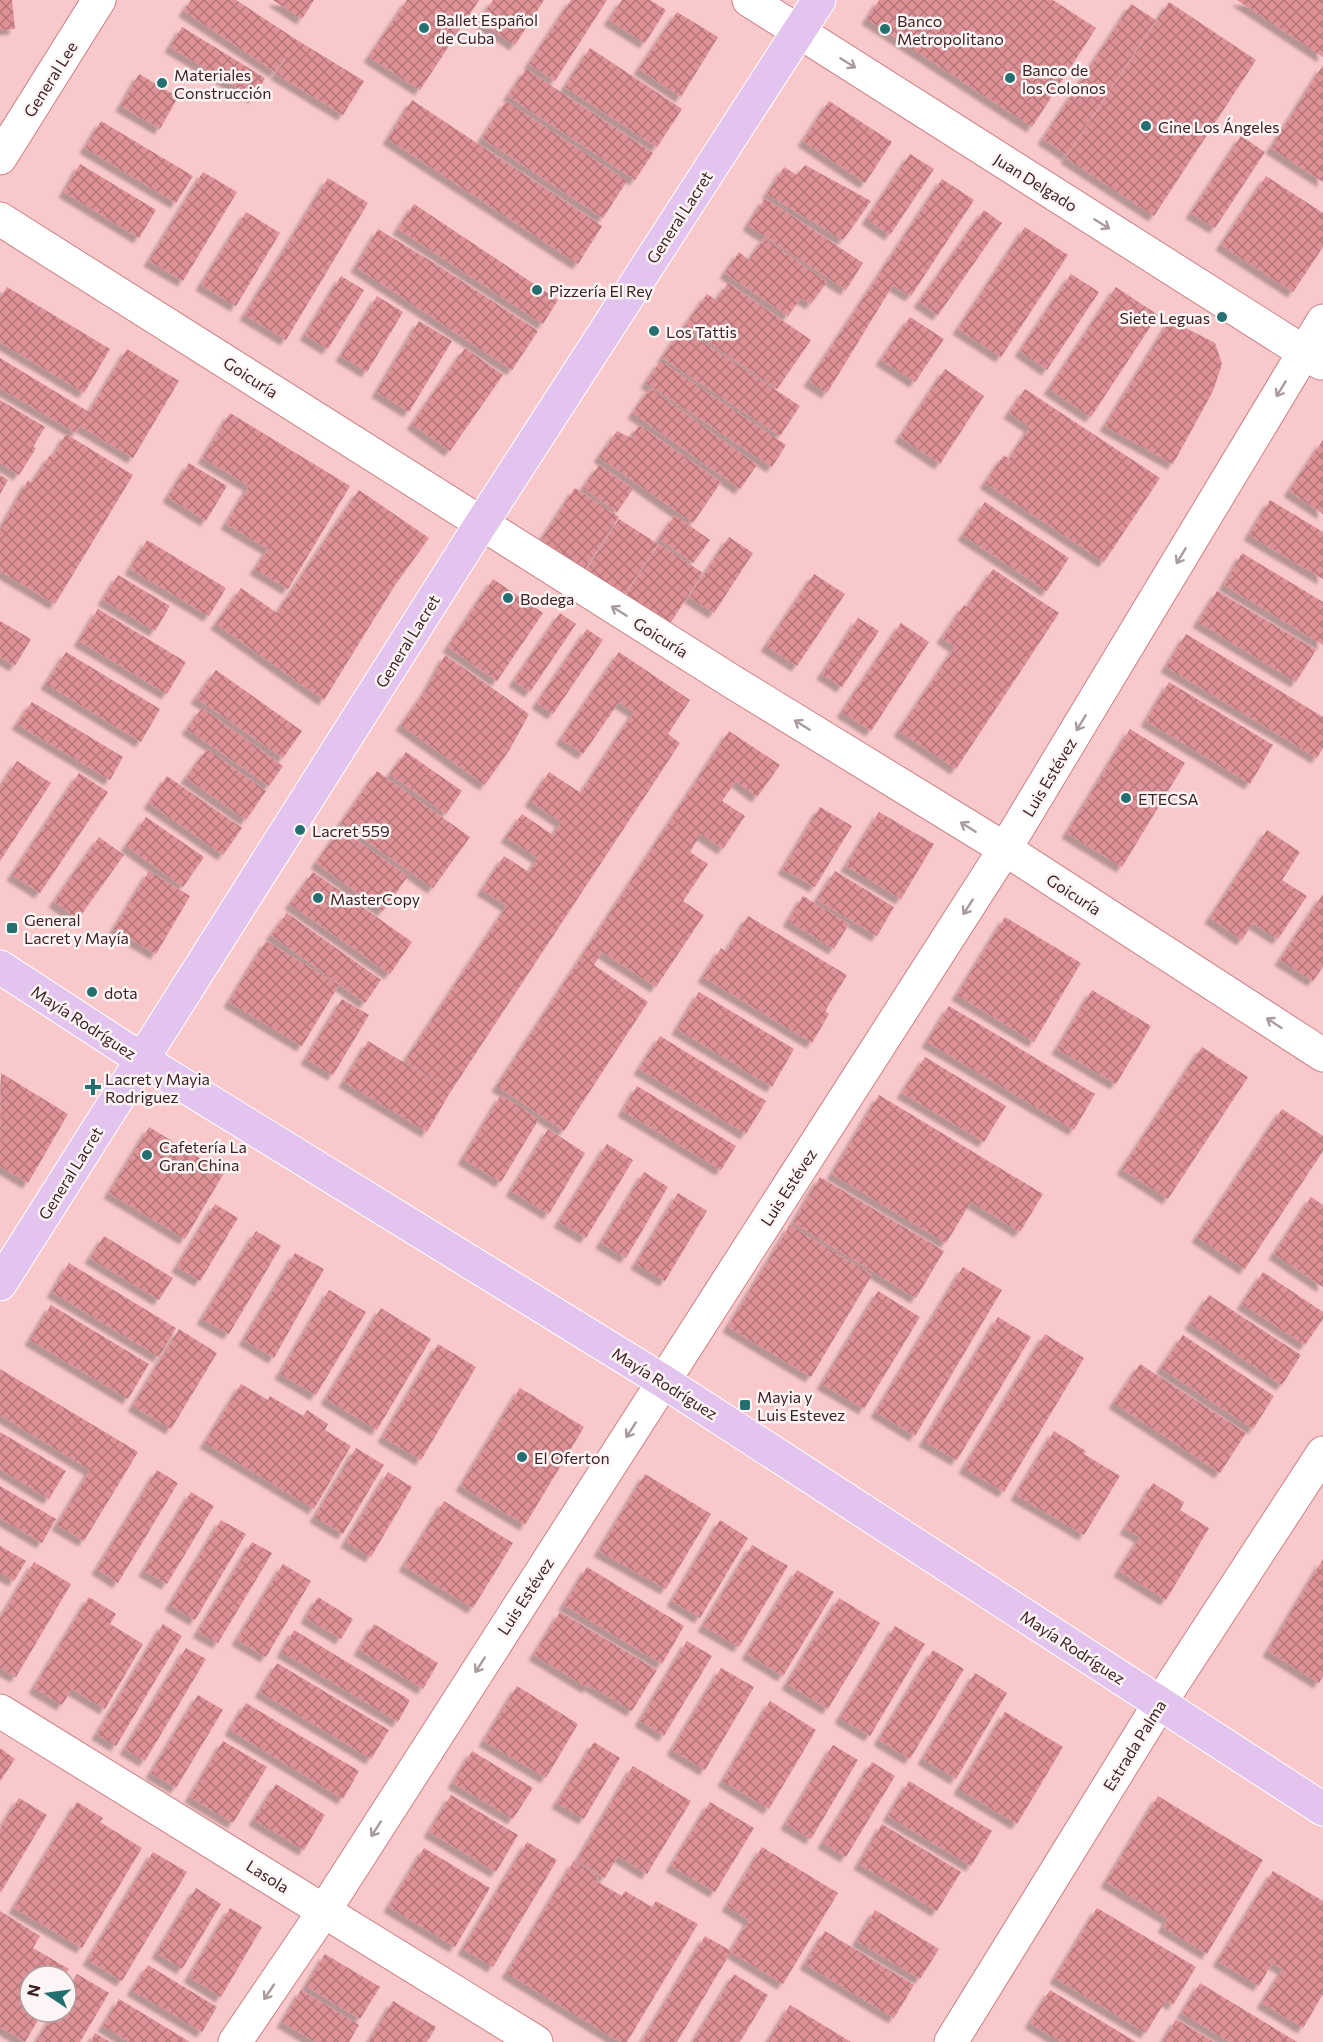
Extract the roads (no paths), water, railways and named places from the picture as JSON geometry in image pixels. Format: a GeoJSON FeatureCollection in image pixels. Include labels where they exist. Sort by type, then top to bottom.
{"type":"FeatureCollection","features":[{"type":"Feature","properties":{"kind":"main road","name":"General Lacret"},"geometry":{"type":"LineString","coordinates":[[0,1284],[481,524],[819,0]]}},
{"type":"Feature","properties":{"kind":"main road","name":"Mayía Rodríguez"},"geometry":{"type":"LineString","coordinates":[[0,968],[141,1059],[663,1381],[1323,1809]]}},
{"type":"Feature","properties":{"kind":"street","name":"General Lee"},"geometry":{"type":"LineString","coordinates":[[0,158],[99,0]]}},
{"type":"Feature","properties":{"kind":"street","name":"Juan Delgado"},"geometry":{"type":"LineString","coordinates":[[749,0],[1313,358]]}},
{"type":"Feature","properties":{"kind":"street","name":"Goicuría"},"geometry":{"type":"LineString","coordinates":[[0,219],[481,524],[1005,849],[1323,1054]]}},
{"type":"Feature","properties":{"kind":"street","name":"Luis Estévez"},"geometry":{"type":"LineString","coordinates":[[235,2042],[324,1911],[1005,849],[1313,358],[1323,321]]}},
{"type":"Feature","properties":{"kind":"street","name":"Estrada Palma"},"geometry":{"type":"LineString","coordinates":[[951,2042],[1160,1703],[1323,1453]]}},
{"type":"Feature","properties":{"kind":"street","name":"Lasola"},"geometry":{"type":"LineString","coordinates":[[0,1711],[536,2042]]}},
{"type":"Feature","properties":{"kind":"place","name":"Ballet Español de Cuba"},"geometry":{"type":"Point","coordinates":[424,28]}},
{"type":"Feature","properties":{"kind":"place","name":"Banco Metropolitano"},"geometry":{"type":"Point","coordinates":[885,29]}},
{"type":"Feature","properties":{"kind":"place","name":"Banco de los Colonos"},"geometry":{"type":"Point","coordinates":[1010,78]}},
{"type":"Feature","properties":{"kind":"place","name":"Materiales Construcción"},"geometry":{"type":"Point","coordinates":[162,83]}},
{"type":"Feature","properties":{"kind":"place","name":"Cine Los Ángeles"},"geometry":{"type":"Point","coordinates":[1146,126]}},
{"type":"Feature","properties":{"kind":"place","name":"Pizzería El Rey"},"geometry":{"type":"Point","coordinates":[537,290]}},
{"type":"Feature","properties":{"kind":"place","name":"Siete Leguas"},"geometry":{"type":"Point","coordinates":[1222,317]}},
{"type":"Feature","properties":{"kind":"place","name":"Los Tattis"},"geometry":{"type":"Point","coordinates":[654,331]}},
{"type":"Feature","properties":{"kind":"place","name":"Bodega"},"geometry":{"type":"Point","coordinates":[508,598]}},
{"type":"Feature","properties":{"kind":"place","name":"ETECSA"},"geometry":{"type":"Point","coordinates":[1126,798]}},
{"type":"Feature","properties":{"kind":"place","name":"Lacret 559"},"geometry":{"type":"Point","coordinates":[300,830]}},
{"type":"Feature","properties":{"kind":"place","name":"MasterCopy"},"geometry":{"type":"Point","coordinates":[318,898]}},
{"type":"Feature","properties":{"kind":"place","name":"General Lacret y Mayía"},"geometry":{"type":"Point","coordinates":[12,928]}},
{"type":"Feature","properties":{"kind":"place","name":"dota"},"geometry":{"type":"Point","coordinates":[92,992]}},
{"type":"Feature","properties":{"kind":"place","name":"Lacret y Mayia Rodriguez"},"geometry":{"type":"Point","coordinates":[93,1087]}},
{"type":"Feature","properties":{"kind":"place","name":"Cafetería La Gran China"},"geometry":{"type":"Point","coordinates":[147,1155]}},
{"type":"Feature","properties":{"kind":"place","name":"Mayia y Luis Estevez"},"geometry":{"type":"Point","coordinates":[745,1405]}},
{"type":"Feature","properties":{"kind":"place","name":"El Oferton"},"geometry":{"type":"Point","coordinates":[522,1457]}}]}
